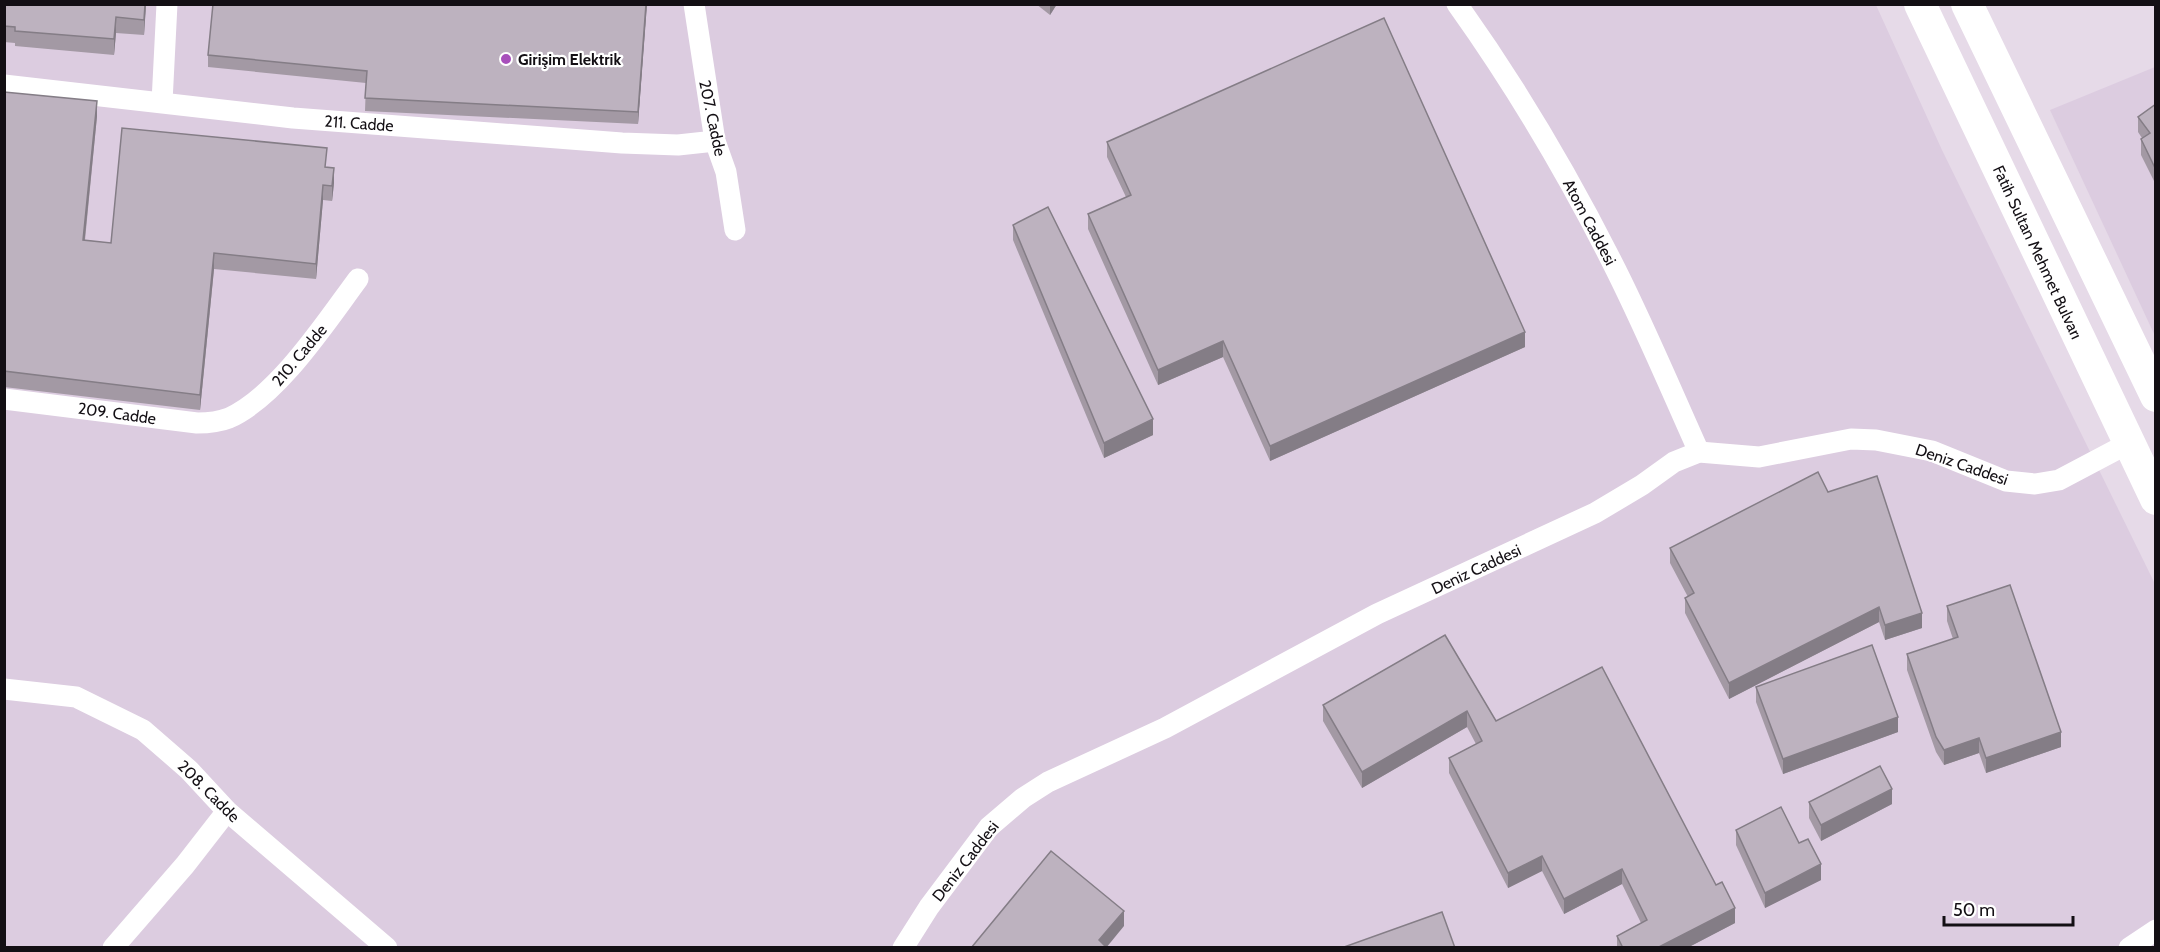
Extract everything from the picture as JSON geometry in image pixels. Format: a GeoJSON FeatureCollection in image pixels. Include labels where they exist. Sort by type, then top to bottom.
{"type":"FeatureCollection","features":[{"type":"Feature","properties":{"kind":"highway","name":"Fatih Sultan Mehmet Bulvarı"},"geometry":{"type":"LineString","coordinates":[[1920,4],[2156,500]]}},
{"type":"Feature","properties":{"kind":"highway"},"geometry":{"type":"LineString","coordinates":[[1967,4],[2156,396]]}},
{"type":"Feature","properties":{"kind":"street"},"geometry":{"type":"LineString","coordinates":[[162,102],[167,4]]}},
{"type":"Feature","properties":{"kind":"street","name":"207. Cadde"},"geometry":{"type":"LineString","coordinates":[[694,4],[715,141],[726,172],[735,230]]}},
{"type":"Feature","properties":{"kind":"street","name":"Atom Caddesi"},"geometry":{"type":"LineString","coordinates":[[1457,4],[1515,90],[1569,179],[1617,270],[1699,452]]}},
{"type":"Feature","properties":{"kind":"street","name":"211. Cadde"},"geometry":{"type":"LineString","coordinates":[[4,85],[293,118],[622,143],[678,145],[715,141]]}},
{"type":"Feature","properties":{"kind":"street","name":"210. Cadde"},"geometry":{"type":"LineString","coordinates":[[228,418],[250,406],[270,389],[319,332],[358,279]]}},
{"type":"Feature","properties":{"kind":"street","name":"209. Cadde"},"geometry":{"type":"LineString","coordinates":[[4,399],[197,423],[228,418]]}},
{"type":"Feature","properties":{"kind":"street","name":"Deniz Caddesi"},"geometry":{"type":"LineString","coordinates":[[903,948],[929,907],[989,827],[1007,809],[1048,782],[1165,728],[1377,614],[1595,513],[1642,485],[1674,462],[1699,452],[1759,457],[1851,439],[1876,440],[1932,451],[2006,481],[2035,484],[2059,480],[2129,443]]}},
{"type":"Feature","properties":{"kind":"street","name":"208. Cadde"},"geometry":{"type":"LineString","coordinates":[[4,689],[76,696],[143,730],[189,770],[227,811],[387,948]]}},
{"type":"Feature","properties":{"kind":"street"},"geometry":{"type":"LineString","coordinates":[[113,948],[185,865],[227,811]]}},
{"type":"Feature","properties":{"kind":"street"},"geometry":{"type":"LineString","coordinates":[[2129,948],[2156,930]]}},
{"type":"Feature","properties":{"kind":"shaded area"},"geometry":{"type":"Polygon","coordinates":[[[5,5],[1876,5],[1942,150],[2155,584],[2155,947],[5,948],[5,5]]]}},
{"type":"Feature","properties":{"kind":"shaded area"},"geometry":{"type":"Polygon","coordinates":[[[2155,67],[2155,336],[2050,110],[2155,67]]]}},
{"type":"Feature","properties":{"kind":"building"},"geometry":{"type":"Polygon","coordinates":[[[4,4],[145,4],[144,20],[116,17],[114,39],[15,31],[15,27],[4,26],[4,4]]]}},
{"type":"Feature","properties":{"kind":"building","name":"Girişim Elektrik"},"geometry":{"type":"Polygon","coordinates":[[[213,4],[646,4],[638,112],[365,98],[367,71],[208,55],[213,4]]]}},
{"type":"Feature","properties":{"kind":"building"},"geometry":{"type":"Polygon","coordinates":[[[1384,18],[1525,332],[1270,446],[1223,341],[1158,370],[1088,214],[1131,195],[1107,142],[1384,18]]]}},
{"type":"Feature","properties":{"kind":"building"},"geometry":{"type":"Polygon","coordinates":[[[4,92],[97,101],[83,240],[111,243],[122,128],[327,148],[325,167],[334,168],[332,186],[323,185],[316,264],[214,253],[200,395],[4,371],[4,92]]]}},
{"type":"Feature","properties":{"kind":"building"},"geometry":{"type":"Polygon","coordinates":[[[2156,104],[2156,170],[2141,139],[2150,133],[2138,117],[2156,104]]]}},
{"type":"Feature","properties":{"kind":"building"},"geometry":{"type":"Polygon","coordinates":[[[1048,207],[1153,419],[1104,443],[1013,225],[1048,207]]]}},
{"type":"Feature","properties":{"kind":"building"},"geometry":{"type":"Polygon","coordinates":[[[1818,472],[1828,492],[1877,476],[1922,613],[1885,625],[1879,607],[1729,683],[1685,598],[1694,593],[1670,548],[1818,472]]]}},
{"type":"Feature","properties":{"kind":"building"},"geometry":{"type":"Polygon","coordinates":[[[2010,585],[2061,732],[1986,758],[1979,738],[1944,750],[1936,737],[1907,654],[1958,637],[1947,606],[2010,585]]]}},
{"type":"Feature","properties":{"kind":"building"},"geometry":{"type":"Polygon","coordinates":[[[1445,635],[1496,721],[1602,667],[1716,885],[1722,882],[1735,908],[1657,948],[1623,948],[1617,936],[1647,920],[1622,869],[1564,899],[1542,856],[1508,873],[1449,758],[1482,741],[1467,711],[1362,772],[1323,705],[1445,635]]]}},
{"type":"Feature","properties":{"kind":"building"},"geometry":{"type":"Polygon","coordinates":[[[1872,645],[1898,717],[1783,759],[1756,687],[1872,645]]]}},
{"type":"Feature","properties":{"kind":"building"},"geometry":{"type":"Polygon","coordinates":[[[1880,766],[1892,789],[1821,825],[1809,802],[1880,766]]]}},
{"type":"Feature","properties":{"kind":"building"},"geometry":{"type":"Polygon","coordinates":[[[1781,807],[1799,843],[1808,839],[1821,864],[1765,893],[1736,830],[1781,807]]]}},
{"type":"Feature","properties":{"kind":"building"},"geometry":{"type":"Polygon","coordinates":[[[1051,851],[1124,911],[1099,940],[1107,948],[971,948],[1051,851]]]}},
{"type":"Feature","properties":{"kind":"building"},"geometry":{"type":"Polygon","coordinates":[[[1442,912],[1455,948],[1344,948],[1344,947],[1442,912]]]}},
{"type":"Feature","properties":{"kind":"place","name":"Girişim Elektrik"},"geometry":{"type":"Point","coordinates":[506,59]}}]}
